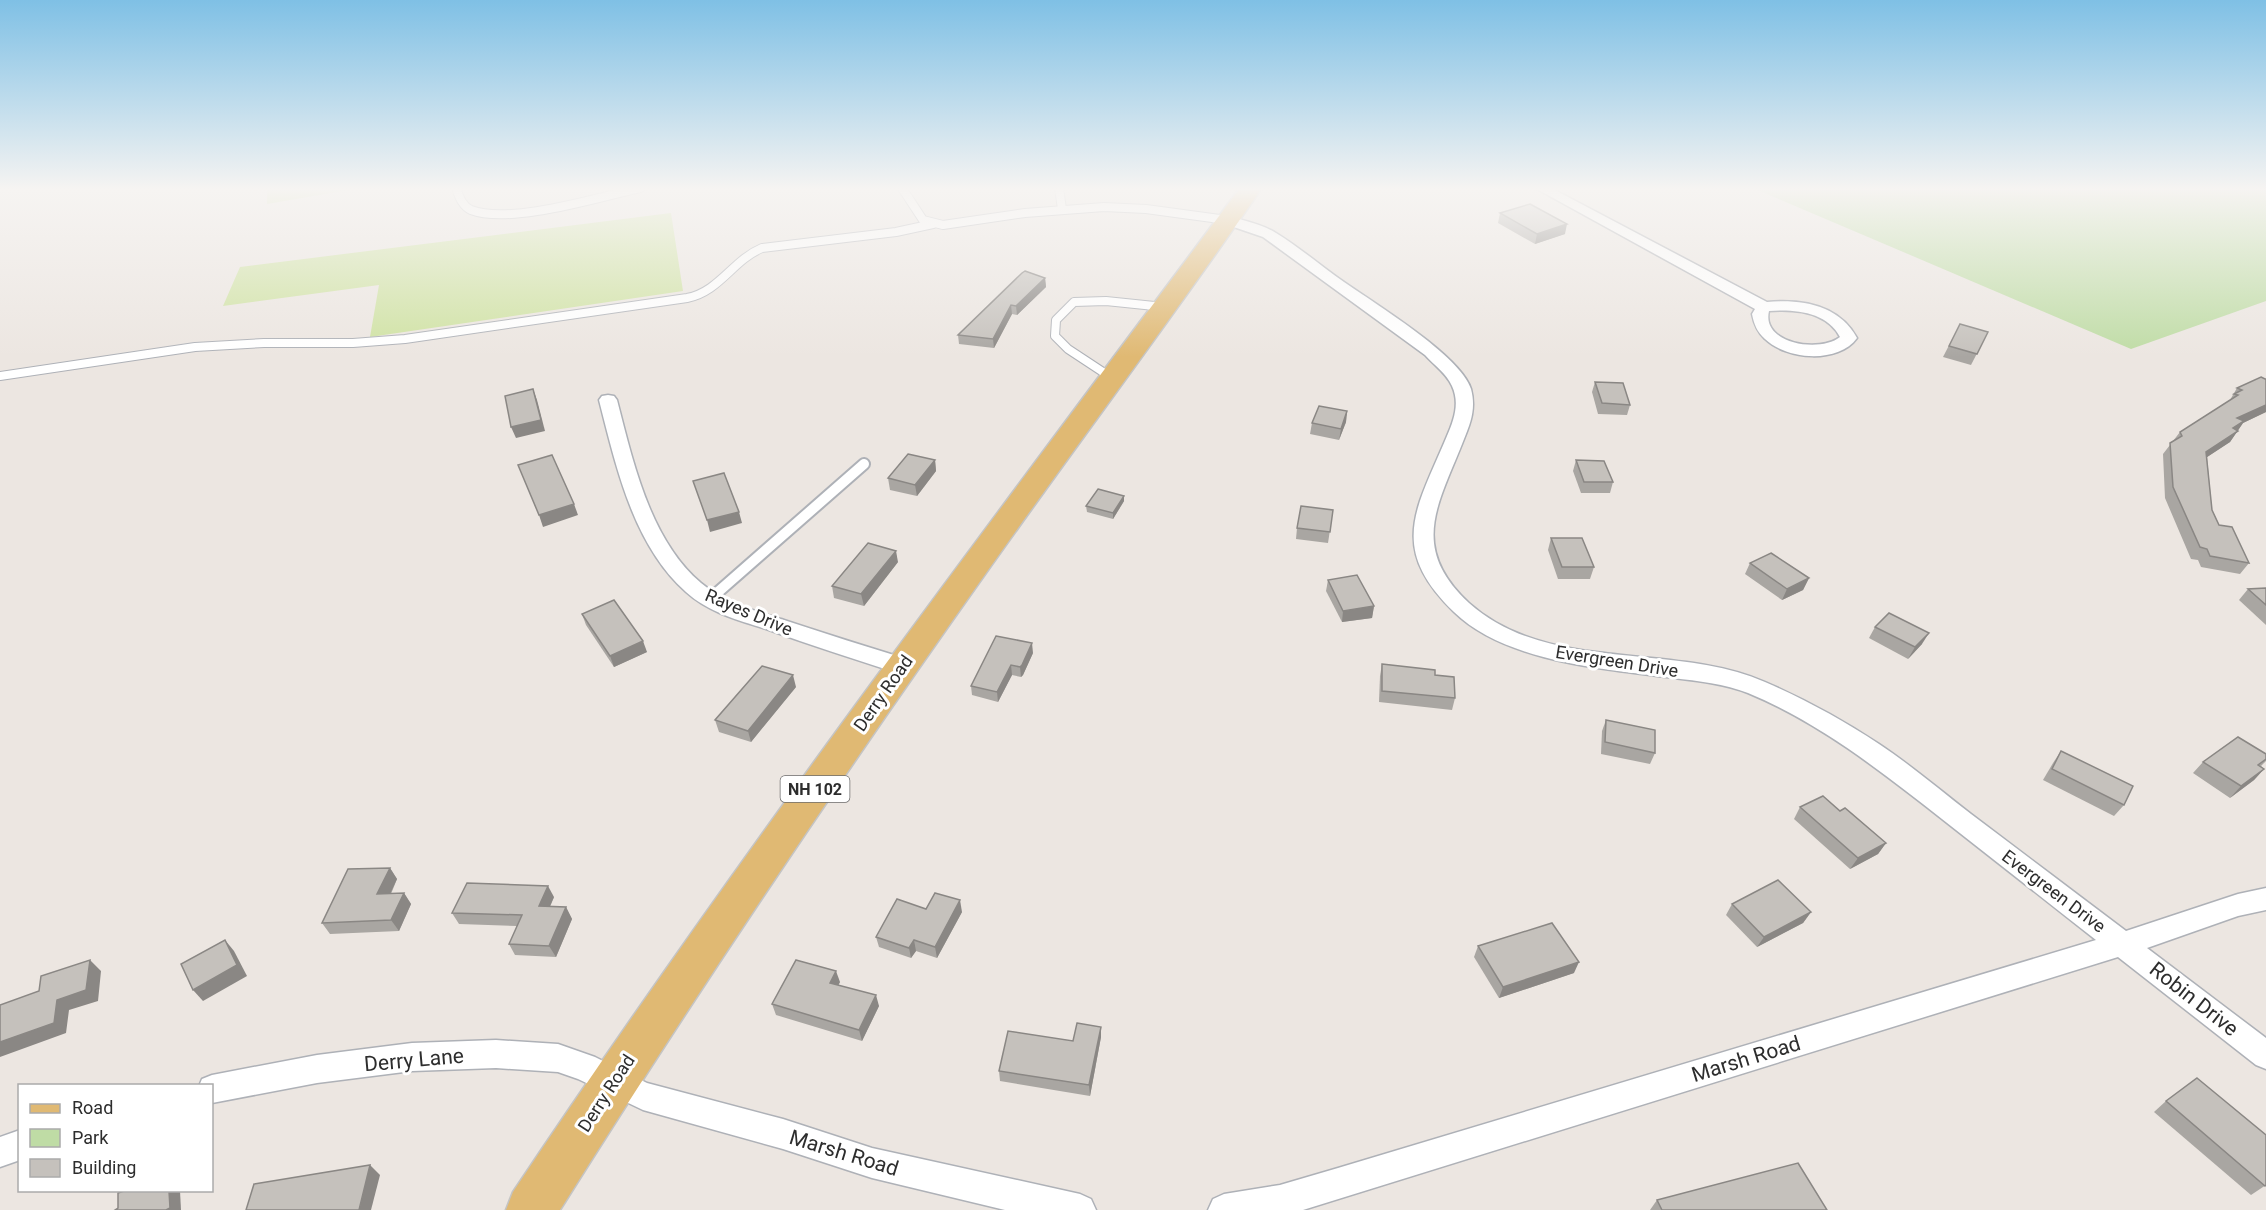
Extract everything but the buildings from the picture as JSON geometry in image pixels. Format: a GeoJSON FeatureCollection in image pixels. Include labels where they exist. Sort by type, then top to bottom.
{"type":"FeatureCollection","features":[{"type":"Feature","properties":{"kind":"main road","name":"Derry Road"},"geometry":{"type":"LineString","coordinates":[[531,1210],[613,1080],[902,666],[1209,244]]}},
{"type":"Feature","properties":{"kind":"street","name":"Evergreen Drive"},"geometry":{"type":"LineString","coordinates":[[1284,244],[1431,352],[1455,376],[1462,388],[1464,414],[1428,505],[1423,522],[1422,541],[1429,564],[1443,587],[1463,609],[1496,630],[1533,646],[1578,658],[1711,675],[1753,686],[1791,704],[1870,750],[2123,944]]}},
{"type":"Feature","properties":{"kind":"street"},"geometry":{"type":"LineString","coordinates":[[1646,244],[1764,308],[1786,306],[1817,311],[1840,323],[1849,338],[1844,344],[1834,348],[1805,349],[1791,346],[1779,341],[1763,329],[1760,314],[1764,308]]}},
{"type":"Feature","properties":{"kind":"street","name":"Rayes Drive"},"geometry":{"type":"LineString","coordinates":[[608,400],[621,450],[646,518],[670,562],[693,587],[710,599],[780,627],[902,666]]}},
{"type":"Feature","properties":{"kind":"street","name":"Marsh Road"},"geometry":{"type":"LineString","coordinates":[[1224,1210],[1280,1201],[1328,1187],[2123,944],[2238,905],[2266,899]]}},
{"type":"Feature","properties":{"kind":"street","name":"Robin Drive"},"geometry":{"type":"LineString","coordinates":[[2123,944],[2266,1055]]}},
{"type":"Feature","properties":{"kind":"street","name":"Derry Lane"},"geometry":{"type":"LineString","coordinates":[[213,1089],[317,1069],[412,1057],[496,1054],[558,1058],[585,1066],[613,1080]]}},
{"type":"Feature","properties":{"kind":"street","name":"Marsh Road"},"geometry":{"type":"LineString","coordinates":[[613,1080],[643,1096],[671,1105],[783,1134],[872,1163],[955,1184],[1080,1210]]}},
{"type":"Feature","properties":{"kind":"street"},"geometry":{"type":"LineString","coordinates":[[0,1152],[18,1146]]}},
{"type":"Feature","properties":{"kind":"lane"},"geometry":{"type":"LineString","coordinates":[[0,376],[195,347],[264,343],[377,342],[405,339],[671,300],[704,292],[738,259],[748,253],[762,248],[792,244]]}},
{"type":"Feature","properties":{"kind":"lane"},"geometry":{"type":"LineString","coordinates":[[1112,378],[1068,349],[1055,336],[1056,320],[1074,302],[1106,301],[1164,307]]}},
{"type":"Feature","properties":{"kind":"lane"},"geometry":{"type":"LineString","coordinates":[[710,599],[864,464]]}},
{"type":"Feature","properties":{"kind":"green space"},"geometry":{"type":"Polygon","coordinates":[[[420,244],[676,244],[683,291],[370,337],[379,285],[223,306],[240,267],[420,244]]]}},
{"type":"Feature","properties":{"kind":"green space"},"geometry":{"type":"Polygon","coordinates":[[[1886,244],[2266,244],[2266,301],[2131,349],[1886,244]]]}}]}
